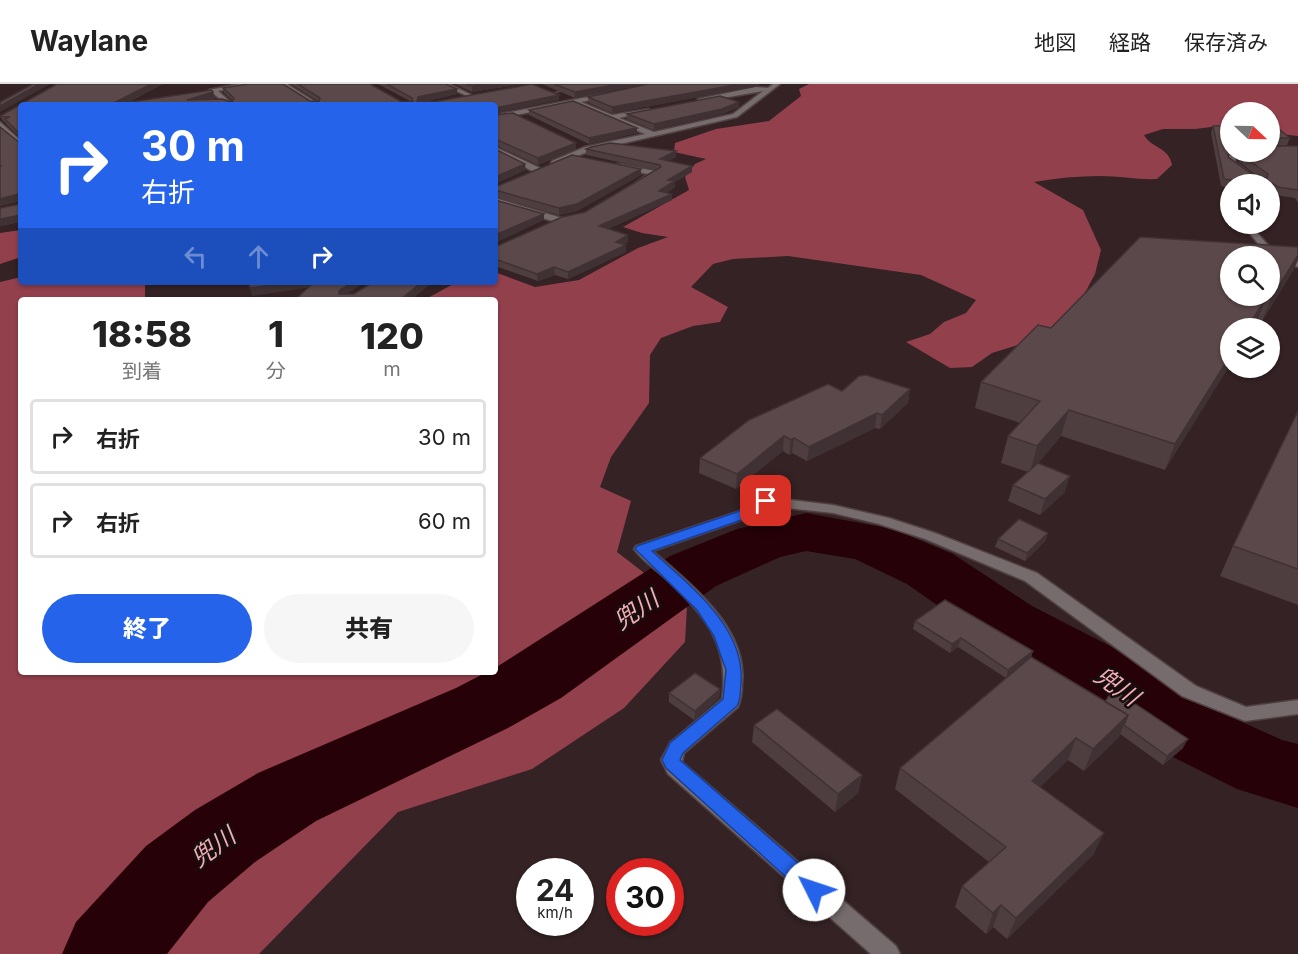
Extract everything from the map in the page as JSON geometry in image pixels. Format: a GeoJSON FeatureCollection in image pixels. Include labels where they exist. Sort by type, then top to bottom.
{"type":"FeatureCollection","features":[{"type":"Feature","properties":{"kind":"street"},"geometry":{"type":"LineString","coordinates":[[227,102],[212,90],[254,84]]}},
{"type":"Feature","properties":{"kind":"street"},"geometry":{"type":"LineString","coordinates":[[282,84],[312,102]]}},
{"type":"Feature","properties":{"kind":"street"},"geometry":{"type":"LineString","coordinates":[[444,84],[471,96]]}},
{"type":"Feature","properties":{"kind":"street"},"geometry":{"type":"LineString","coordinates":[[690,102],[774,87]]}},
{"type":"Feature","properties":{"kind":"street"},"geometry":{"type":"LineString","coordinates":[[527,175],[588,149],[735,116],[774,87]]}},
{"type":"Feature","properties":{"kind":"street"},"geometry":{"type":"LineString","coordinates":[[554,93],[652,134]]}},
{"type":"Feature","properties":{"kind":"street"},"geometry":{"type":"LineString","coordinates":[[498,116],[621,93]]}},
{"type":"Feature","properties":{"kind":"street"},"geometry":{"type":"LineString","coordinates":[[451,100],[481,94]]}},
{"type":"Feature","properties":{"kind":"street"},"geometry":{"type":"LineString","coordinates":[[612,117],[656,108]]}},
{"type":"Feature","properties":{"kind":"street"},"geometry":{"type":"LineString","coordinates":[[513,113],[524,118]]}},
{"type":"Feature","properties":{"kind":"street"},"geometry":{"type":"LineString","coordinates":[[0,124],[18,142]]}},
{"type":"Feature","properties":{"kind":"street"},"geometry":{"type":"LineString","coordinates":[[578,144],[588,149]]}},
{"type":"Feature","properties":{"kind":"street"},"geometry":{"type":"LineString","coordinates":[[498,150],[537,170]]}},
{"type":"Feature","properties":{"kind":"street"},"geometry":{"type":"LineString","coordinates":[[570,156],[592,160]]}},
{"type":"Feature","properties":{"kind":"street"},"geometry":{"type":"LineString","coordinates":[[1232,162],[1246,174]]}},
{"type":"Feature","properties":{"kind":"street"},"geometry":{"type":"LineString","coordinates":[[613,165],[655,173],[632,187]]}},
{"type":"Feature","properties":{"kind":"street"},"geometry":{"type":"LineString","coordinates":[[498,202],[559,220]]}},
{"type":"Feature","properties":{"kind":"street"},"geometry":{"type":"LineString","coordinates":[[548,225],[570,218]]}},
{"type":"Feature","properties":{"kind":"street"},"geometry":{"type":"LineString","coordinates":[[1255,234],[1275,258],[1281,262],[1298,264]]}},
{"type":"Feature","properties":{"kind":"street"},"geometry":{"type":"LineString","coordinates":[[888,954],[675,768],[671,760],[677,748],[731,702],[734,670],[722,636],[703,606],[642,549],[742,515],[766,501],[833,509],[884,521],[930,536],[1031,578],[1189,691],[1245,714],[1298,706]]}},
{"type":"Feature","properties":{"kind":"shaded area"},"geometry":{"type":"Polygon","coordinates":[[[809,84],[1298,84],[1298,136],[1280,134],[1280,102],[1220,102],[1220,127],[1163,129],[1144,135],[1151,143],[1164,151],[1172,165],[1157,179],[1092,176],[1034,182],[1083,210],[1101,250],[1095,274],[1078,306],[1041,338],[992,353],[972,367],[950,368],[906,342],[930,334],[944,322],[966,313],[976,300],[921,275],[788,256],[733,259],[713,264],[691,287],[728,307],[720,322],[693,326],[661,338],[650,355],[649,403],[611,457],[600,487],[631,501],[617,552],[687,606],[685,642],[624,708],[532,769],[398,812],[259,954],[0,954],[0,282],[18,278],[18,285],[145,285],[145,297],[18,297],[18,675],[498,675],[498,297],[430,297],[452,285],[498,285],[498,273],[535,287],[579,280],[638,248],[668,237],[623,227],[689,190],[685,177],[695,164],[706,159],[674,152],[675,143],[716,129],[769,121],[801,96],[799,89],[809,84]]]}},
{"type":"Feature","properties":{"kind":"shaded area"},"geometry":{"type":"Polygon","coordinates":[[[18,230],[18,258],[0,264],[0,233],[18,230]]]}},
{"type":"Feature","properties":{"kind":"building"},"geometry":{"type":"Polygon","coordinates":[[[33,84],[39,84],[0,106],[0,102],[33,84]]]}},
{"type":"Feature","properties":{"kind":"building"},"geometry":{"type":"Polygon","coordinates":[[[57,84],[151,84],[116,102],[25,102],[57,84]]]}},
{"type":"Feature","properties":{"kind":"building"},"geometry":{"type":"Polygon","coordinates":[[[248,84],[283,84],[310,101],[319,102],[232,102],[234,98],[223,88],[248,84]]]}},
{"type":"Feature","properties":{"kind":"building"},"geometry":{"type":"Polygon","coordinates":[[[298,84],[370,84],[402,102],[319,102],[320,98],[298,84]]]}},
{"type":"Feature","properties":{"kind":"building"},"geometry":{"type":"Polygon","coordinates":[[[387,84],[446,84],[457,89],[418,97],[417,101],[433,102],[402,102],[413,101],[412,98],[387,84]]]}},
{"type":"Feature","properties":{"kind":"building"},"geometry":{"type":"Polygon","coordinates":[[[532,84],[559,95],[498,107],[498,102],[433,102],[532,84]]]}},
{"type":"Feature","properties":{"kind":"building"},"geometry":{"type":"Polygon","coordinates":[[[554,84],[619,84],[575,92],[554,84]]]}},
{"type":"Feature","properties":{"kind":"building"},"geometry":{"type":"Polygon","coordinates":[[[648,84],[740,84],[612,107],[588,97],[648,84]]]}},
{"type":"Feature","properties":{"kind":"building"},"geometry":{"type":"Polygon","coordinates":[[[211,90],[213,92],[187,100],[222,99],[232,102],[131,102],[211,90]]]}},
{"type":"Feature","properties":{"kind":"building"},"geometry":{"type":"Polygon","coordinates":[[[720,96],[739,102],[722,109],[654,124],[627,114],[720,96]]]}},
{"type":"Feature","properties":{"kind":"building"},"geometry":{"type":"Polygon","coordinates":[[[573,101],[637,128],[589,138],[529,110],[573,101]]]}},
{"type":"Feature","properties":{"kind":"building"},"geometry":{"type":"Polygon","coordinates":[[[18,106],[18,132],[5,119],[10,117],[0,116],[18,106]]]}},
{"type":"Feature","properties":{"kind":"building"},"geometry":{"type":"Polygon","coordinates":[[[513,113],[576,143],[538,158],[498,140],[498,115],[513,113]]]}},
{"type":"Feature","properties":{"kind":"building"},"geometry":{"type":"Polygon","coordinates":[[[1213,126],[1220,126],[1220,160],[1213,126]]]}},
{"type":"Feature","properties":{"kind":"building"},"geometry":{"type":"Polygon","coordinates":[[[0,127],[18,141],[18,194],[0,199],[1,166],[0,127]]]}},
{"type":"Feature","properties":{"kind":"building"},"geometry":{"type":"Polygon","coordinates":[[[1280,130],[1290,138],[1280,138],[1280,130]]]}},
{"type":"Feature","properties":{"kind":"building"},"geometry":{"type":"Polygon","coordinates":[[[610,143],[676,151],[660,159],[692,166],[668,180],[675,181],[659,191],[672,194],[599,226],[628,235],[616,242],[626,245],[568,272],[554,267],[537,274],[498,260],[498,246],[562,217],[585,212],[661,167],[586,149],[610,143]]]}},
{"type":"Feature","properties":{"kind":"building"},"geometry":{"type":"Polygon","coordinates":[[[1280,146],[1298,146],[1298,190],[1280,187],[1280,174],[1268,174],[1251,162],[1280,162],[1280,146]]]}},
{"type":"Feature","properties":{"kind":"building"},"geometry":{"type":"Polygon","coordinates":[[[498,150],[525,164],[498,176],[498,150]]]}},
{"type":"Feature","properties":{"kind":"building"},"geometry":{"type":"Polygon","coordinates":[[[572,155],[641,169],[577,204],[559,208],[498,191],[498,186],[572,155]]]}},
{"type":"Feature","properties":{"kind":"building"},"geometry":{"type":"Polygon","coordinates":[[[1220,162],[1235,162],[1251,174],[1223,174],[1220,162]]]}},
{"type":"Feature","properties":{"kind":"building"},"geometry":{"type":"Polygon","coordinates":[[[498,201],[544,214],[498,234],[498,201]]]}},
{"type":"Feature","properties":{"kind":"building"},"geometry":{"type":"Polygon","coordinates":[[[18,204],[18,216],[0,219],[0,208],[18,204]]]}},
{"type":"Feature","properties":{"kind":"building"},"geometry":{"type":"Polygon","coordinates":[[[1140,237],[1298,247],[1298,255],[1280,284],[1280,246],[1220,246],[1220,306],[1261,306],[1253,318],[1220,318],[1220,372],[1175,444],[1069,410],[1037,446],[1008,436],[1040,401],[981,382],[1038,325],[1051,328],[1140,237]]]}},
{"type":"Feature","properties":{"kind":"building"},"geometry":{"type":"Polygon","coordinates":[[[249,285],[272,285],[250,288],[249,285]]]}},
{"type":"Feature","properties":{"kind":"building"},"geometry":{"type":"Polygon","coordinates":[[[311,285],[348,285],[339,291],[339,294],[354,294],[368,285],[418,285],[404,297],[298,297],[311,285]]]}},
{"type":"Feature","properties":{"kind":"building"},"geometry":{"type":"Polygon","coordinates":[[[866,375],[910,389],[882,415],[877,413],[809,447],[794,438],[791,440],[784,436],[737,474],[700,458],[749,420],[828,384],[842,391],[859,376],[866,375]]]}},
{"type":"Feature","properties":{"kind":"building"},"geometry":{"type":"Polygon","coordinates":[[[1298,411],[1298,569],[1233,546],[1298,411]]]}},
{"type":"Feature","properties":{"kind":"building"},"geometry":{"type":"Polygon","coordinates":[[[1038,463],[1070,476],[1045,499],[1013,485],[1038,463]]]}},
{"type":"Feature","properties":{"kind":"building"},"geometry":{"type":"Polygon","coordinates":[[[1019,519],[1048,533],[1027,553],[998,539],[1019,519]]]}},
{"type":"Feature","properties":{"kind":"building"},"geometry":{"type":"Polygon","coordinates":[[[945,600],[1033,651],[1008,670],[961,638],[952,644],[915,621],[945,600]]]}},
{"type":"Feature","properties":{"kind":"building"},"geometry":{"type":"Polygon","coordinates":[[[1031,657],[1128,715],[1093,749],[1076,738],[1032,781],[1104,833],[1016,918],[1001,905],[993,913],[962,886],[1006,847],[900,768],[1031,657]]]}},
{"type":"Feature","properties":{"kind":"building"},"geometry":{"type":"Polygon","coordinates":[[[695,673],[720,689],[695,711],[669,693],[695,673]]]}},
{"type":"Feature","properties":{"kind":"building"},"geometry":{"type":"Polygon","coordinates":[[[1113,689],[1188,739],[1167,756],[1124,725],[1128,715],[1105,702],[1113,689]]]}},
{"type":"Feature","properties":{"kind":"building"},"geometry":{"type":"Polygon","coordinates":[[[777,709],[862,775],[838,794],[754,725],[777,709]]]}},
{"type":"Feature","properties":{"kind":"waterway"},"geometry":{"type":"LineString","coordinates":[[541,95],[600,84]]}},
{"type":"Feature","properties":{"kind":"waterway","name":"兜川"},"geometry":{"type":"LineString","coordinates":[[109,954],[177,874],[225,836],[287,797],[482,708],[535,679],[693,571],[759,543],[806,532],[871,543],[930,569],[1008,622],[1085,664],[1158,716],[1265,767],[1298,776]]}},
{"type":"Feature","properties":{"kind":"route"},"geometry":{"type":"LineString","coordinates":[[766,501],[742,515],[642,549],[703,606],[722,636],[734,670],[731,702],[677,748],[671,760],[675,768],[814,890]]}}]}
